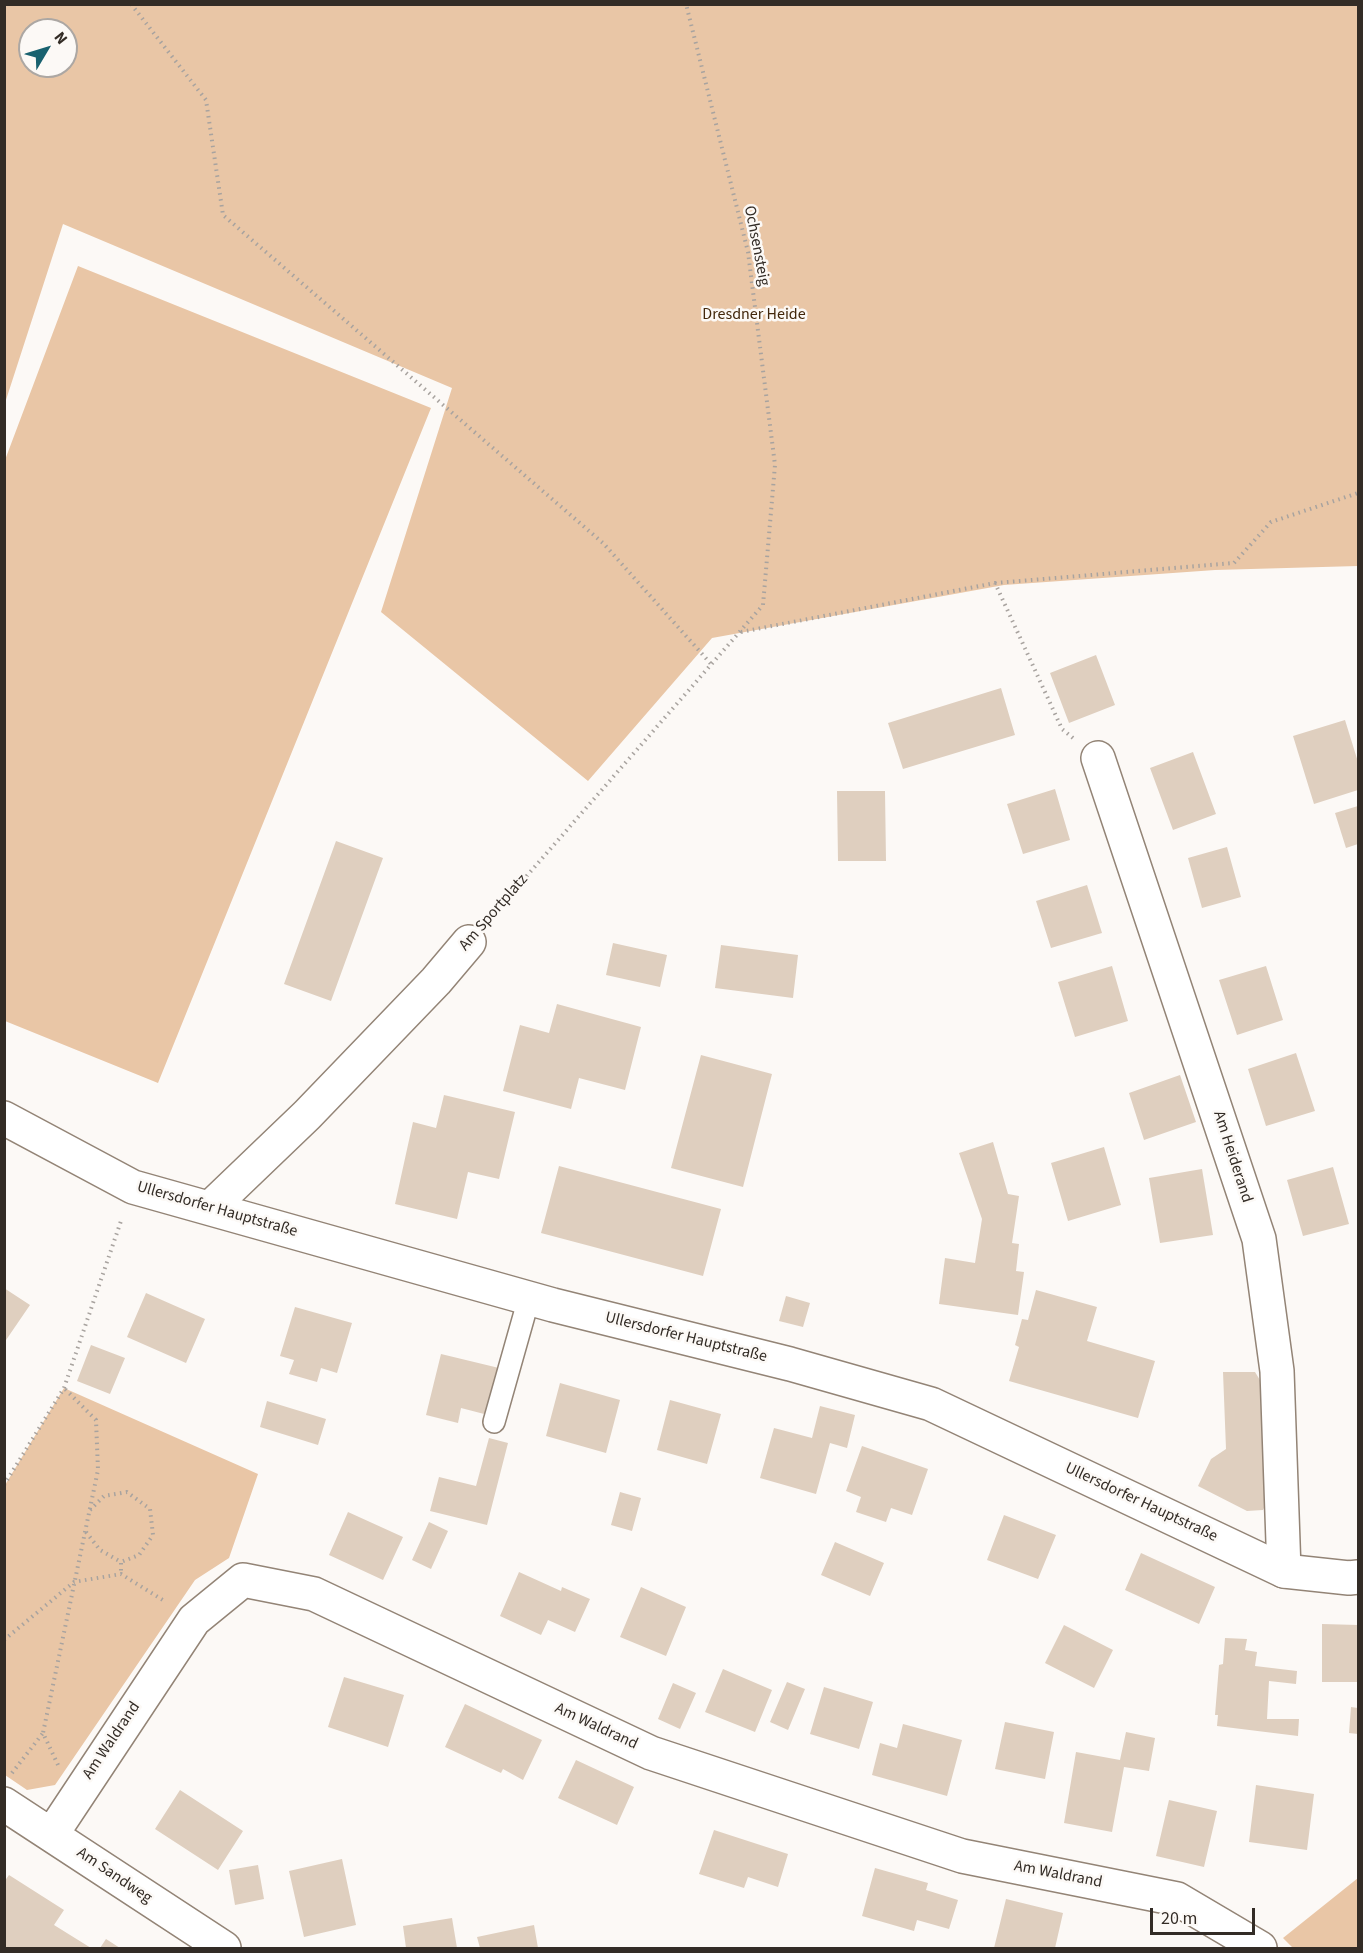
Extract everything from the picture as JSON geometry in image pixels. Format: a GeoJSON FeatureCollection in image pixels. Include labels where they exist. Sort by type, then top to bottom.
{"type":"FeatureCollection","features":[{"type":"Feature","properties":{"kind":"street","name":"Am Heiderand"},"geometry":{"type":"LineString","coordinates":[[1098,758],[1259,1239],[1277,1371],[1284,1571]]}},
{"type":"Feature","properties":{"kind":"street","name":"Am Sportplatz"},"geometry":{"type":"LineString","coordinates":[[210,1208],[307,1115],[436,981],[469,942]]}},
{"type":"Feature","properties":{"kind":"street","name":"Ullersdorfer Hauptstraße"},"geometry":{"type":"LineString","coordinates":[[4,1119],[133,1187],[528,1298],[789,1364],[931,1404],[1284,1571],[1359,1577]]}},
{"type":"Feature","properties":{"kind":"street","name":"Am Waldrand"},"geometry":{"type":"LineString","coordinates":[[52,1834],[73,1798],[194,1620],[243,1580],[315,1594],[651,1753],[962,1856],[1177,1899],[1260,1948]]}},
{"type":"Feature","properties":{"kind":"street","name":"Am Sandweg"},"geometry":{"type":"LineString","coordinates":[[8,1789],[52,1834],[224,1948]]}},
{"type":"Feature","properties":{"kind":"lane"},"geometry":{"type":"LineString","coordinates":[[494,1422],[528,1298]]}},
{"type":"Feature","properties":{"kind":"path"},"geometry":{"type":"LineString","coordinates":[[131,4],[206,100],[223,215],[603,543],[711,664]]}},
{"type":"Feature","properties":{"kind":"path","name":"Ochsensteig"},"geometry":{"type":"LineString","coordinates":[[686,4],[748,252],[774,465],[763,604]]}},
{"type":"Feature","properties":{"kind":"path"},"geometry":{"type":"LineString","coordinates":[[740,632],[995,584],[1234,563],[1271,522],[1359,493]]}},
{"type":"Feature","properties":{"kind":"path"},"geometry":{"type":"LineString","coordinates":[[995,584],[1062,729],[1098,758]]}},
{"type":"Feature","properties":{"kind":"path","name":"Am Sportplatz"},"geometry":{"type":"LineString","coordinates":[[469,942],[763,604]]}},
{"type":"Feature","properties":{"kind":"path"},"geometry":{"type":"LineString","coordinates":[[4,1485],[64,1388],[133,1187]]}},
{"type":"Feature","properties":{"kind":"path"},"geometry":{"type":"LineString","coordinates":[[8,1789],[43,1733],[98,1470],[96,1420],[64,1388]]}},
{"type":"Feature","properties":{"kind":"path"},"geometry":{"type":"LineString","coordinates":[[86,1532],[100,1550],[121,1562],[139,1556],[153,1535],[150,1509],[127,1492],[104,1496],[90,1510]]}},
{"type":"Feature","properties":{"kind":"path"},"geometry":{"type":"LineString","coordinates":[[121,1562],[121,1574]]}},
{"type":"Feature","properties":{"kind":"path"},"geometry":{"type":"LineString","coordinates":[[4,1640],[74,1582],[121,1574],[194,1620]]}},
{"type":"Feature","properties":{"kind":"path"},"geometry":{"type":"LineString","coordinates":[[43,1733],[73,1798]]}},
{"type":"Feature","properties":{"kind":"green space","name":"Dresdner Heide"},"geometry":{"type":"Polygon","coordinates":[[[5,4],[1358,5],[1358,566],[1215,570],[1004,585],[712,638],[588,781],[381,612],[452,388],[63,224],[5,403],[5,4]]]}},
{"type":"Feature","properties":{"kind":"green space"},"geometry":{"type":"Polygon","coordinates":[[[78,266],[431,408],[158,1083],[5,1021],[5,460],[78,266]]]}},
{"type":"Feature","properties":{"kind":"green space"},"geometry":{"type":"Polygon","coordinates":[[[64,1388],[258,1474],[229,1558],[195,1580],[55,1785],[27,1790],[5,1775],[5,1485],[64,1388]]]}},
{"type":"Feature","properties":{"kind":"green space"},"geometry":{"type":"Polygon","coordinates":[[[1358,1878],[1358,1948],[1293,1948],[1283,1938],[1358,1878]]]}},
{"type":"Feature","properties":{"kind":"building"},"geometry":{"type":"Polygon","coordinates":[[[1096,655],[1115,705],[1069,723],[1050,673],[1096,655]]]}},
{"type":"Feature","properties":{"kind":"building"},"geometry":{"type":"Polygon","coordinates":[[[1001,688],[1015,735],[903,769],[888,723],[1001,688]]]}},
{"type":"Feature","properties":{"kind":"building"},"geometry":{"type":"Polygon","coordinates":[[[1345,720],[1358,762],[1358,790],[1314,804],[1293,736],[1345,720]]]}},
{"type":"Feature","properties":{"kind":"building"},"geometry":{"type":"Polygon","coordinates":[[[1193,752],[1216,814],[1173,830],[1150,768],[1193,752]]]}},
{"type":"Feature","properties":{"kind":"building"},"geometry":{"type":"Polygon","coordinates":[[[1055,789],[1070,840],[1023,854],[1007,804],[1055,789]]]}},
{"type":"Feature","properties":{"kind":"building"},"geometry":{"type":"Polygon","coordinates":[[[837,791],[885,791],[886,861],[838,861],[837,791]]]}},
{"type":"Feature","properties":{"kind":"building"},"geometry":{"type":"Polygon","coordinates":[[[1358,806],[1358,844],[1346,848],[1335,813],[1358,806]]]}},
{"type":"Feature","properties":{"kind":"building"},"geometry":{"type":"Polygon","coordinates":[[[336,841],[383,858],[331,1001],[284,984],[336,841]]]}},
{"type":"Feature","properties":{"kind":"building"},"geometry":{"type":"Polygon","coordinates":[[[1227,847],[1241,897],[1202,908],[1188,858],[1227,847]]]}},
{"type":"Feature","properties":{"kind":"building"},"geometry":{"type":"Polygon","coordinates":[[[1087,885],[1102,933],[1051,948],[1036,901],[1087,885]]]}},
{"type":"Feature","properties":{"kind":"building"},"geometry":{"type":"Polygon","coordinates":[[[613,943],[667,955],[660,987],[606,975],[613,943]]]}},
{"type":"Feature","properties":{"kind":"building"},"geometry":{"type":"Polygon","coordinates":[[[721,945],[798,955],[793,998],[715,988],[721,945]]]}},
{"type":"Feature","properties":{"kind":"building"},"geometry":{"type":"Polygon","coordinates":[[[1112,966],[1128,1021],[1075,1037],[1058,982],[1112,966]]]}},
{"type":"Feature","properties":{"kind":"building"},"geometry":{"type":"Polygon","coordinates":[[[1266,966],[1283,1020],[1237,1035],[1219,980],[1266,966]]]}},
{"type":"Feature","properties":{"kind":"building"},"geometry":{"type":"Polygon","coordinates":[[[557,1004],[641,1027],[625,1090],[579,1078],[571,1109],[503,1091],[520,1025],[549,1033],[557,1004]]]}},
{"type":"Feature","properties":{"kind":"building"},"geometry":{"type":"Polygon","coordinates":[[[1296,1053],[1315,1111],[1266,1126],[1248,1069],[1296,1053]]]}},
{"type":"Feature","properties":{"kind":"building"},"geometry":{"type":"Polygon","coordinates":[[[701,1055],[772,1074],[743,1187],[671,1168],[701,1055]]]}},
{"type":"Feature","properties":{"kind":"building"},"geometry":{"type":"Polygon","coordinates":[[[1180,1075],[1196,1122],[1144,1140],[1129,1093],[1180,1075]]]}},
{"type":"Feature","properties":{"kind":"building"},"geometry":{"type":"Polygon","coordinates":[[[444,1095],[515,1112],[499,1179],[468,1172],[457,1219],[395,1204],[413,1122],[436,1128],[444,1095]]]}},
{"type":"Feature","properties":{"kind":"building"},"geometry":{"type":"Polygon","coordinates":[[[993,1142],[1008,1194],[1019,1196],[1012,1243],[1019,1244],[1016,1271],[1024,1272],[1018,1315],[939,1304],[945,1258],[975,1263],[982,1219],[959,1153],[993,1142]]]}},
{"type":"Feature","properties":{"kind":"building"},"geometry":{"type":"Polygon","coordinates":[[[1104,1147],[1121,1205],[1068,1221],[1051,1163],[1104,1147]]]}},
{"type":"Feature","properties":{"kind":"building"},"geometry":{"type":"Polygon","coordinates":[[[559,1166],[721,1209],[703,1276],[541,1233],[559,1166]]]}},
{"type":"Feature","properties":{"kind":"building"},"geometry":{"type":"Polygon","coordinates":[[[1333,1167],[1349,1224],[1303,1236],[1287,1180],[1333,1167]]]}},
{"type":"Feature","properties":{"kind":"building"},"geometry":{"type":"Polygon","coordinates":[[[1202,1169],[1213,1235],[1160,1243],[1149,1178],[1202,1169]]]}},
{"type":"Feature","properties":{"kind":"building"},"geometry":{"type":"Polygon","coordinates":[[[4,1288],[30,1305],[4,1343],[4,1288]]]}},
{"type":"Feature","properties":{"kind":"building"},"geometry":{"type":"Polygon","coordinates":[[[1036,1290],[1097,1307],[1087,1341],[1155,1361],[1138,1418],[1009,1381],[1019,1347],[1015,1345],[1022,1319],[1028,1320],[1036,1290]]]}},
{"type":"Feature","properties":{"kind":"building"},"geometry":{"type":"Polygon","coordinates":[[[146,1293],[205,1319],[186,1363],[127,1337],[146,1293]]]}},
{"type":"Feature","properties":{"kind":"building"},"geometry":{"type":"Polygon","coordinates":[[[786,1296],[810,1303],[803,1327],[779,1321],[786,1296]]]}},
{"type":"Feature","properties":{"kind":"building"},"geometry":{"type":"Polygon","coordinates":[[[295,1307],[352,1323],[337,1373],[321,1368],[317,1382],[289,1374],[294,1360],[280,1356],[295,1307]]]}},
{"type":"Feature","properties":{"kind":"building"},"geometry":{"type":"Polygon","coordinates":[[[91,1345],[125,1358],[110,1394],[77,1381],[91,1345]]]}},
{"type":"Feature","properties":{"kind":"building"},"geometry":{"type":"Polygon","coordinates":[[[441,1354],[499,1368],[488,1415],[461,1408],[458,1423],[426,1415],[441,1354]]]}},
{"type":"Feature","properties":{"kind":"building"},"geometry":{"type":"Polygon","coordinates":[[[1223,1372],[1255,1372],[1263,1385],[1269,1498],[1263,1510],[1247,1511],[1198,1486],[1211,1459],[1226,1449],[1223,1372]]]}},
{"type":"Feature","properties":{"kind":"building"},"geometry":{"type":"Polygon","coordinates":[[[560,1383],[620,1400],[606,1453],[546,1436],[560,1383]]]}},
{"type":"Feature","properties":{"kind":"building"},"geometry":{"type":"Polygon","coordinates":[[[670,1400],[721,1414],[707,1464],[657,1450],[670,1400]]]}},
{"type":"Feature","properties":{"kind":"building"},"geometry":{"type":"Polygon","coordinates":[[[267,1401],[326,1419],[318,1445],[260,1427],[267,1401]]]}},
{"type":"Feature","properties":{"kind":"building"},"geometry":{"type":"Polygon","coordinates":[[[820,1406],[855,1415],[847,1448],[830,1443],[816,1494],[760,1478],[774,1428],[812,1438],[820,1406]]]}},
{"type":"Feature","properties":{"kind":"building"},"geometry":{"type":"Polygon","coordinates":[[[489,1438],[508,1443],[487,1525],[430,1511],[439,1477],[476,1486],[489,1438]]]}},
{"type":"Feature","properties":{"kind":"building"},"geometry":{"type":"Polygon","coordinates":[[[862,1446],[928,1469],[912,1515],[891,1508],[886,1522],[856,1512],[861,1497],[846,1491],[862,1446]]]}},
{"type":"Feature","properties":{"kind":"building"},"geometry":{"type":"Polygon","coordinates":[[[620,1492],[641,1498],[632,1531],[611,1525],[620,1492]]]}},
{"type":"Feature","properties":{"kind":"building"},"geometry":{"type":"Polygon","coordinates":[[[348,1512],[403,1537],[383,1580],[329,1555],[348,1512]]]}},
{"type":"Feature","properties":{"kind":"building"},"geometry":{"type":"Polygon","coordinates":[[[1004,1515],[1056,1535],[1038,1579],[987,1560],[1004,1515]]]}},
{"type":"Feature","properties":{"kind":"building"},"geometry":{"type":"Polygon","coordinates":[[[429,1522],[448,1531],[431,1569],[412,1560],[429,1522]]]}},
{"type":"Feature","properties":{"kind":"building"},"geometry":{"type":"Polygon","coordinates":[[[835,1542],[884,1563],[870,1596],[821,1575],[835,1542]]]}},
{"type":"Feature","properties":{"kind":"building"},"geometry":{"type":"Polygon","coordinates":[[[1141,1553],[1215,1587],[1199,1624],[1125,1590],[1141,1553]]]}},
{"type":"Feature","properties":{"kind":"building"},"geometry":{"type":"Polygon","coordinates":[[[519,1572],[561,1591],[562,1587],[590,1599],[575,1632],[548,1620],[541,1635],[500,1616],[519,1572]]]}},
{"type":"Feature","properties":{"kind":"building"},"geometry":{"type":"Polygon","coordinates":[[[641,1587],[686,1607],[666,1656],[620,1637],[641,1587]]]}},
{"type":"Feature","properties":{"kind":"building"},"geometry":{"type":"Polygon","coordinates":[[[1322,1624],[1358,1625],[1358,1682],[1322,1682],[1322,1624]]]}},
{"type":"Feature","properties":{"kind":"building"},"geometry":{"type":"Polygon","coordinates":[[[1064,1625],[1113,1650],[1094,1688],[1045,1663],[1064,1625]]]}},
{"type":"Feature","properties":{"kind":"building"},"geometry":{"type":"Polygon","coordinates":[[[1225,1638],[1247,1639],[1245,1650],[1257,1652],[1255,1666],[1297,1671],[1296,1684],[1269,1681],[1267,1719],[1299,1719],[1298,1736],[1217,1726],[1218,1715],[1215,1715],[1219,1665],[1223,1664],[1225,1638]]]}},
{"type":"Feature","properties":{"kind":"building"},"geometry":{"type":"Polygon","coordinates":[[[723,1669],[772,1690],[755,1732],[705,1712],[723,1669]]]}},
{"type":"Feature","properties":{"kind":"building"},"geometry":{"type":"Polygon","coordinates":[[[344,1677],[404,1695],[388,1747],[328,1727],[344,1677]]]}},
{"type":"Feature","properties":{"kind":"building"},"geometry":{"type":"Polygon","coordinates":[[[787,1682],[805,1689],[788,1730],[770,1722],[787,1682]]]}},
{"type":"Feature","properties":{"kind":"building"},"geometry":{"type":"Polygon","coordinates":[[[673,1683],[696,1693],[680,1729],[658,1719],[673,1683]]]}},
{"type":"Feature","properties":{"kind":"building"},"geometry":{"type":"Polygon","coordinates":[[[824,1687],[873,1702],[859,1749],[810,1734],[824,1687]]]}},
{"type":"Feature","properties":{"kind":"building"},"geometry":{"type":"Polygon","coordinates":[[[465,1704],[542,1740],[523,1780],[503,1769],[501,1773],[445,1747],[465,1704]]]}},
{"type":"Feature","properties":{"kind":"building"},"geometry":{"type":"Polygon","coordinates":[[[1351,1707],[1358,1708],[1358,1734],[1349,1733],[1351,1707]]]}},
{"type":"Feature","properties":{"kind":"building"},"geometry":{"type":"Polygon","coordinates":[[[1005,1722],[1054,1732],[1045,1779],[995,1769],[1005,1722]]]}},
{"type":"Feature","properties":{"kind":"building"},"geometry":{"type":"Polygon","coordinates":[[[903,1724],[962,1740],[947,1796],[872,1775],[880,1743],[897,1748],[903,1724]]]}},
{"type":"Feature","properties":{"kind":"building"},"geometry":{"type":"Polygon","coordinates":[[[1126,1732],[1155,1738],[1149,1771],[1124,1767],[1112,1832],[1064,1823],[1076,1752],[1120,1760],[1126,1732]]]}},
{"type":"Feature","properties":{"kind":"building"},"geometry":{"type":"Polygon","coordinates":[[[576,1760],[634,1787],[617,1825],[558,1798],[576,1760]]]}},
{"type":"Feature","properties":{"kind":"building"},"geometry":{"type":"Polygon","coordinates":[[[1256,1785],[1314,1794],[1307,1850],[1249,1842],[1256,1785]]]}},
{"type":"Feature","properties":{"kind":"building"},"geometry":{"type":"Polygon","coordinates":[[[180,1790],[243,1831],[218,1870],[155,1829],[180,1790]]]}},
{"type":"Feature","properties":{"kind":"building"},"geometry":{"type":"Polygon","coordinates":[[[1169,1800],[1217,1811],[1204,1867],[1156,1856],[1169,1800]]]}},
{"type":"Feature","properties":{"kind":"building"},"geometry":{"type":"Polygon","coordinates":[[[714,1830],[788,1854],[778,1887],[748,1877],[744,1888],[699,1874],[714,1830]]]}},
{"type":"Feature","properties":{"kind":"building"},"geometry":{"type":"Polygon","coordinates":[[[342,1859],[356,1925],[304,1937],[289,1871],[342,1859]]]}},
{"type":"Feature","properties":{"kind":"building"},"geometry":{"type":"Polygon","coordinates":[[[258,1865],[264,1899],[235,1905],[229,1870],[258,1865]]]}},
{"type":"Feature","properties":{"kind":"building"},"geometry":{"type":"Polygon","coordinates":[[[875,1868],[928,1883],[926,1890],[958,1900],[949,1929],[917,1920],[914,1931],[862,1916],[875,1868]]]}},
{"type":"Feature","properties":{"kind":"building"},"geometry":{"type":"Polygon","coordinates":[[[9,1875],[64,1910],[54,1925],[91,1948],[4,1948],[4,1882],[9,1875]]]}},
{"type":"Feature","properties":{"kind":"building"},"geometry":{"type":"Polygon","coordinates":[[[1006,1899],[1063,1913],[1055,1948],[994,1948],[1006,1899]]]}},
{"type":"Feature","properties":{"kind":"building"},"geometry":{"type":"Polygon","coordinates":[[[452,1918],[457,1948],[406,1948],[403,1926],[452,1918]]]}},
{"type":"Feature","properties":{"kind":"building"},"geometry":{"type":"Polygon","coordinates":[[[534,1925],[538,1948],[480,1948],[477,1937],[534,1925]]]}},
{"type":"Feature","properties":{"kind":"building"},"geometry":{"type":"Polygon","coordinates":[[[106,1939],[120,1948],[100,1948],[106,1939]]]}}]}
